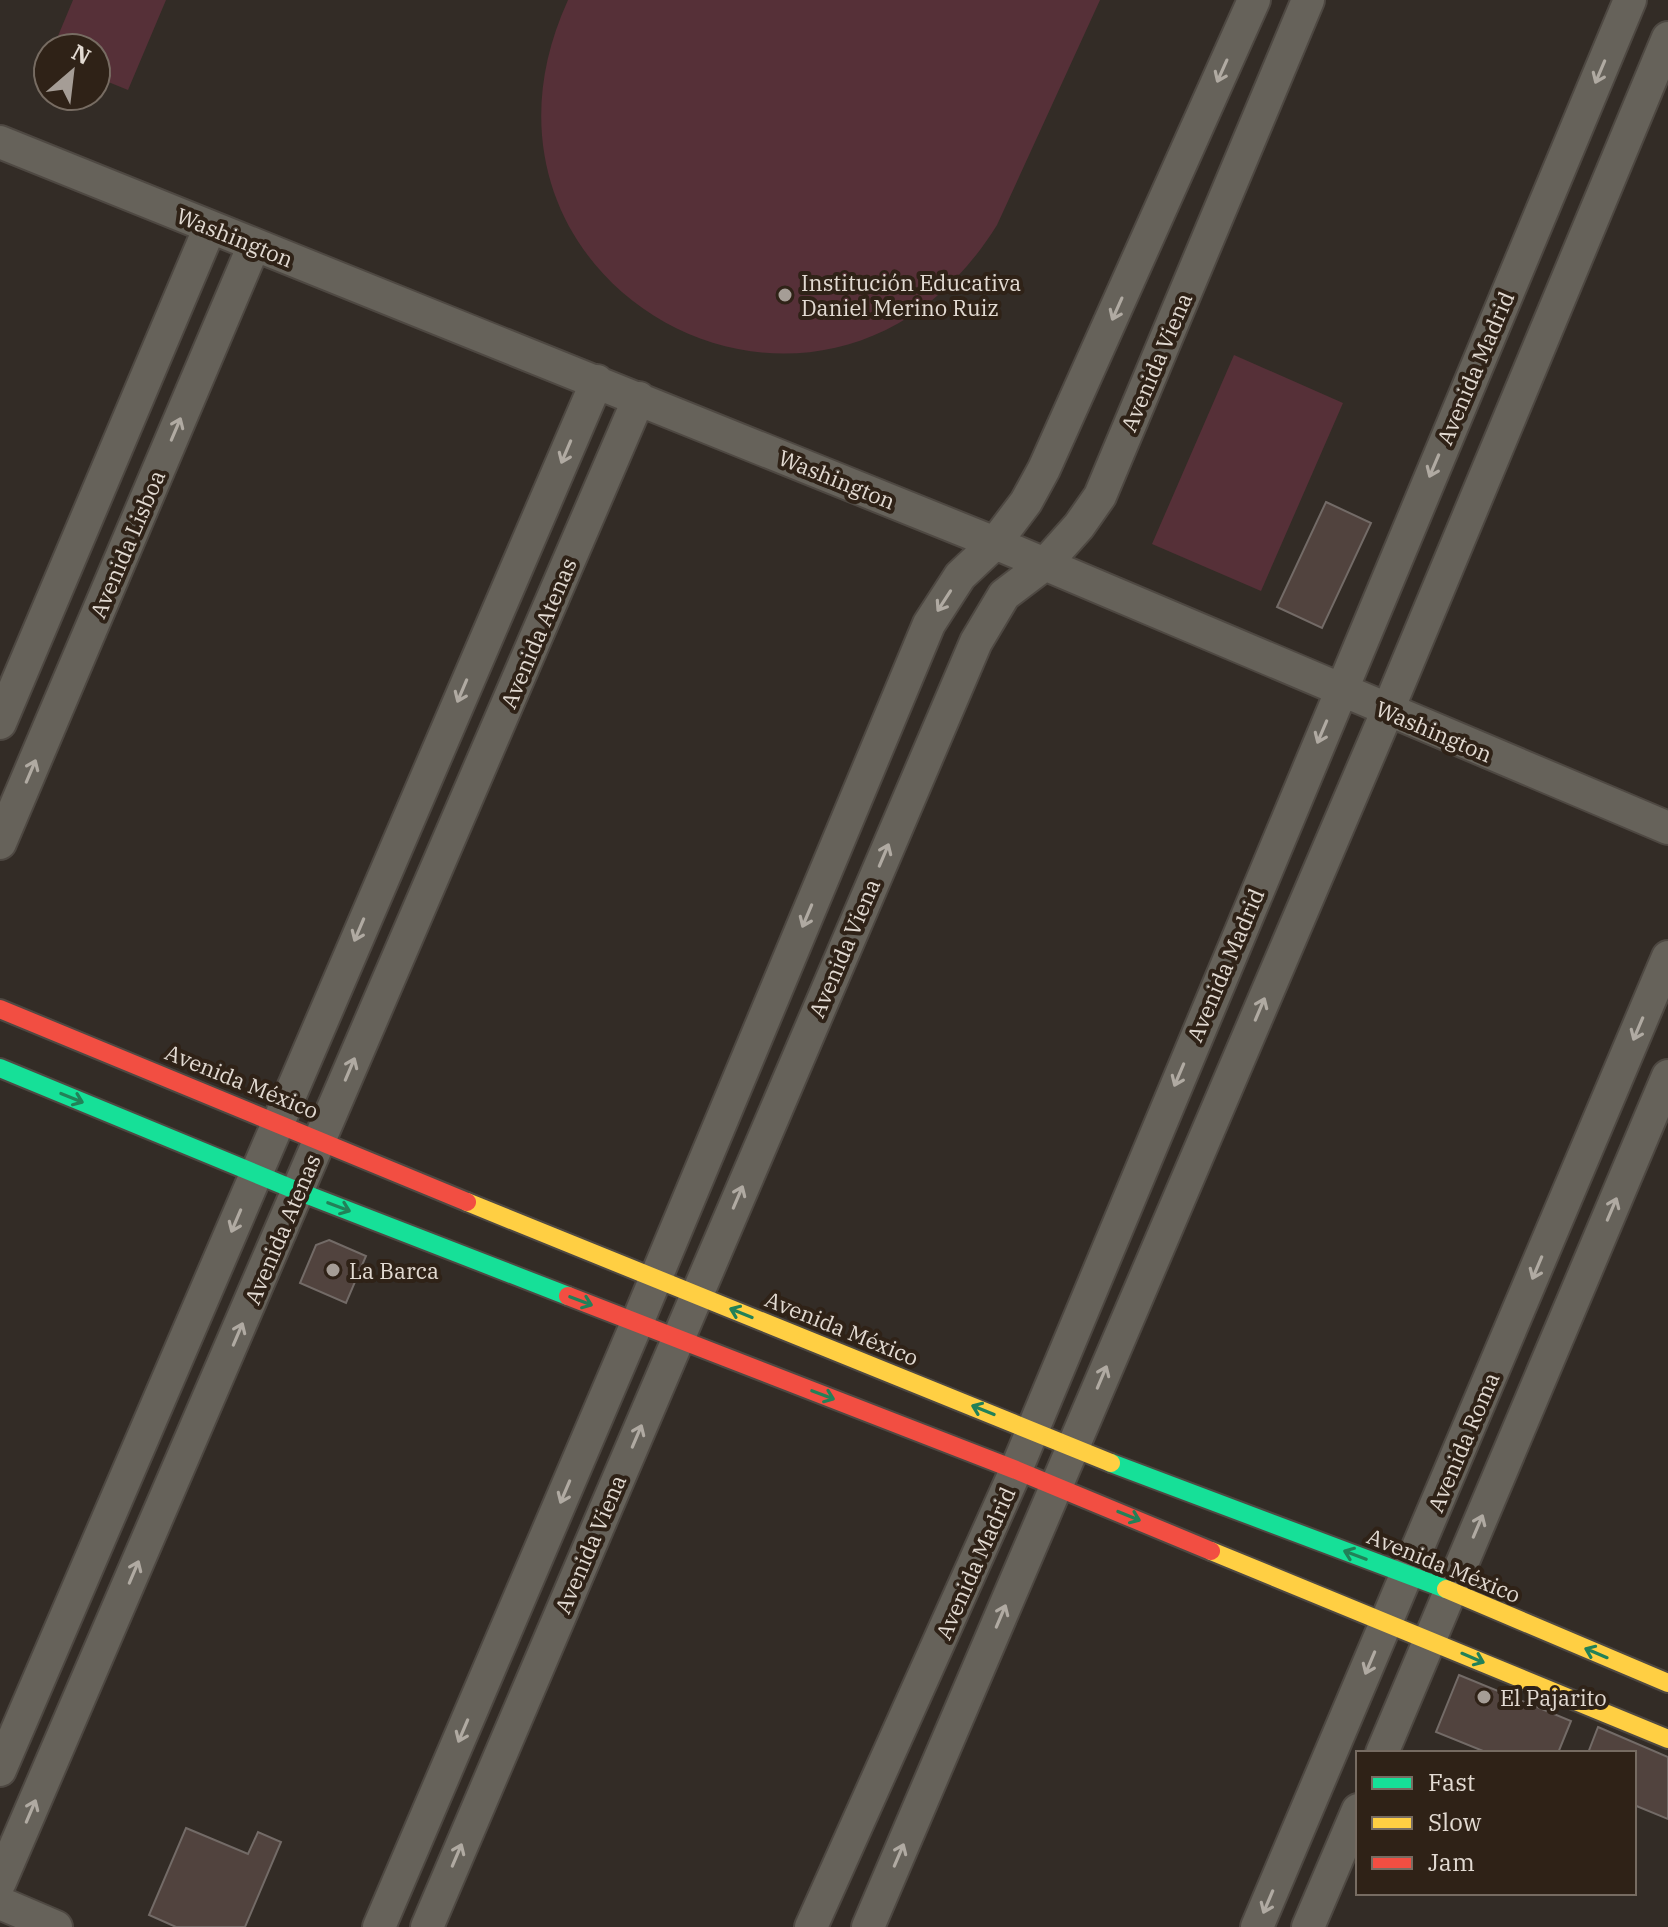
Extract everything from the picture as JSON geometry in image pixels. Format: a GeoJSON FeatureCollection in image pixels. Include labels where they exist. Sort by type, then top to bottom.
{"type":"FeatureCollection","features":[{"type":"Feature","properties":{"kind":"street","name":"Avenida Viena"},"geometry":{"type":"LineString","coordinates":[[379,1927],[656,1280],[929,624],[960,576],[995,543],[1026,502],[1063,429],[1254,0]]}},
{"type":"Feature","properties":{"kind":"street","name":"Avenida Viena"},"geometry":{"type":"LineString","coordinates":[[427,1927],[976,642],[1004,595],[1045,564],[1079,526],[1100,496],[1308,0]]}},
{"type":"Feature","properties":{"kind":"street","name":"Avenida Madrid"},"geometry":{"type":"LineString","coordinates":[[811,1927],[1016,1470],[1630,0]]}},
{"type":"Feature","properties":{"kind":"street","name":"Avenida Madrid"},"geometry":{"type":"LineString","coordinates":[[868,1927],[1387,712],[1668,38]]}},
{"type":"Feature","properties":{"kind":"street","name":"Washington"},"geometry":{"type":"LineString","coordinates":[[0,142],[995,543],[1387,712],[1668,828]]}},
{"type":"Feature","properties":{"kind":"street"},"geometry":{"type":"LineString","coordinates":[[0,723],[210,227]]}},
{"type":"Feature","properties":{"kind":"street","name":"Avenida Lisboa"},"geometry":{"type":"LineString","coordinates":[[0,843],[254,245]]}},
{"type":"Feature","properties":{"kind":"street","name":"Avenida Atenas"},"geometry":{"type":"LineString","coordinates":[[0,1770],[597,381]]}},
{"type":"Feature","properties":{"kind":"street","name":"Avenida Atenas"},"geometry":{"type":"LineString","coordinates":[[0,1882],[300,1192],[320,1138],[639,398]]}},
{"type":"Feature","properties":{"kind":"street","name":"Avenida Roma"},"geometry":{"type":"LineString","coordinates":[[1257,1927],[1668,957]]}},
{"type":"Feature","properties":{"kind":"street","name":"Avenida México"},"geometry":{"type":"LineString","coordinates":[[0,1009],[320,1138],[656,1280],[1032,1429],[1072,1448],[1451,1591],[1668,1683]]}},
{"type":"Feature","properties":{"kind":"street"},"geometry":{"type":"LineString","coordinates":[[0,1068],[300,1192],[1016,1470],[1668,1739]]}},
{"type":"Feature","properties":{"kind":"street"},"geometry":{"type":"LineString","coordinates":[[1383,1751],[1668,1076]]}},
{"type":"Feature","properties":{"kind":"street"},"geometry":{"type":"LineString","coordinates":[[1308,1927],[1356,1815]]}},
{"type":"Feature","properties":{"kind":"street"},"geometry":{"type":"LineString","coordinates":[[0,1903],[56,1927]]}},
{"type":"Feature","properties":{"kind":"shaded area"},"geometry":{"type":"Polygon","coordinates":[[[73,0],[166,0],[128,90],[112,84],[112,32],[60,32],[73,0]]]}},
{"type":"Feature","properties":{"kind":"shaded area"},"geometry":{"type":"Polygon","coordinates":[[[568,0],[1100,0],[997,225],[924,306],[839,347],[751,351],[669,324],[601,271],[555,196],[542,104],[568,0]]]}},
{"type":"Feature","properties":{"kind":"shaded area"},"geometry":{"type":"Polygon","coordinates":[[[1234,355],[1343,403],[1261,591],[1152,544],[1234,355]]]}},
{"type":"Feature","properties":{"kind":"building"},"geometry":{"type":"Polygon","coordinates":[[[1326,502],[1371,523],[1322,628],[1277,607],[1326,502]]]}},
{"type":"Feature","properties":{"kind":"building","name":"La Barca"},"geometry":{"type":"Polygon","coordinates":[[[329,1240],[366,1256],[346,1303],[300,1283],[316,1245],[329,1240]]]}},
{"type":"Feature","properties":{"kind":"building"},"geometry":{"type":"Polygon","coordinates":[[[1459,1675],[1571,1721],[1559,1751],[1483,1751],[1436,1732],[1459,1675]]]}},
{"type":"Feature","properties":{"kind":"building"},"geometry":{"type":"Polygon","coordinates":[[[1598,1727],[1668,1757],[1668,1819],[1636,1806],[1636,1751],[1589,1751],[1598,1727]]]}},
{"type":"Feature","properties":{"kind":"building"},"geometry":{"type":"Polygon","coordinates":[[[186,1828],[248,1854],[258,1832],[281,1842],[245,1927],[176,1927],[149,1915],[186,1828]]]}},
{"type":"Feature","properties":{"kind":"traffic: fast"},"geometry":{"type":"LineString","coordinates":[[0,1068],[300,1192],[568,1296]]}},
{"type":"Feature","properties":{"kind":"traffic: fast"},"geometry":{"type":"LineString","coordinates":[[1111,1463],[1446,1589]]}},
{"type":"Feature","properties":{"kind":"traffic: slow"},"geometry":{"type":"LineString","coordinates":[[467,1202],[1111,1463]]}},
{"type":"Feature","properties":{"kind":"traffic: slow"},"geometry":{"type":"LineString","coordinates":[[1211,1551],[1668,1739]]}},
{"type":"Feature","properties":{"kind":"traffic: slow"},"geometry":{"type":"LineString","coordinates":[[1446,1589],[1668,1683]]}},
{"type":"Feature","properties":{"kind":"traffic: jam"},"geometry":{"type":"LineString","coordinates":[[0,1009],[467,1202]]}},
{"type":"Feature","properties":{"kind":"traffic: jam"},"geometry":{"type":"LineString","coordinates":[[568,1296],[1016,1470],[1211,1551]]}},
{"type":"Feature","properties":{"kind":"place","name":"Institución Educativa Daniel Merino Ruiz"},"geometry":{"type":"Point","coordinates":[785,295]}},
{"type":"Feature","properties":{"kind":"place","name":"La Barca"},"geometry":{"type":"Point","coordinates":[333,1270]}},
{"type":"Feature","properties":{"kind":"place","name":"El Pajarito"},"geometry":{"type":"Point","coordinates":[1484,1697]}}]}
